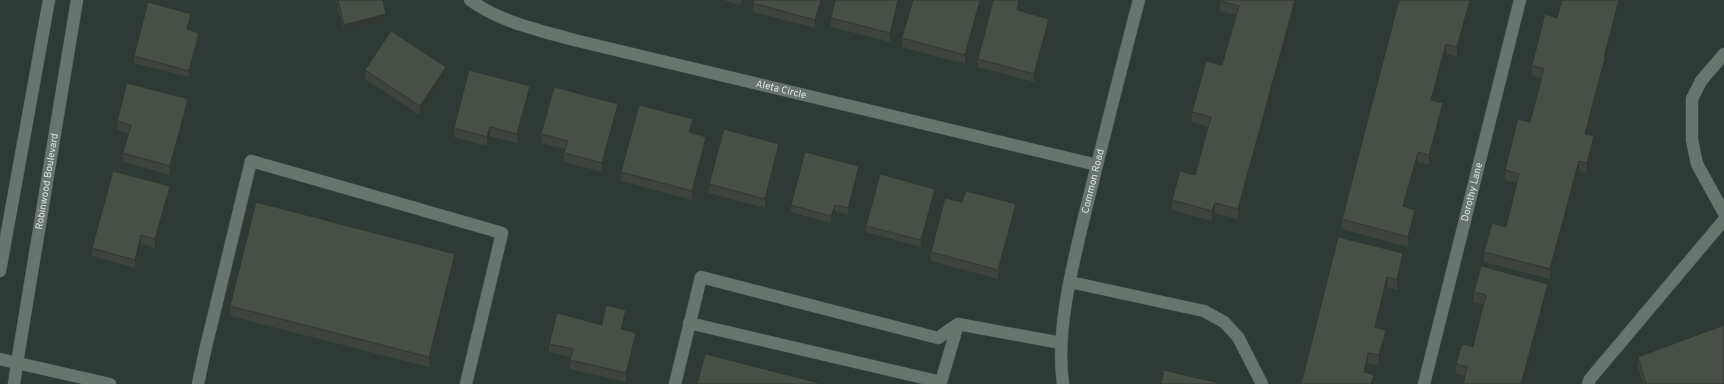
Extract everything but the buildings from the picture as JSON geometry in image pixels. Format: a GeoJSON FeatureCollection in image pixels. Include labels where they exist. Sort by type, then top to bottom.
{"type":"FeatureCollection","features":[{"type":"Feature","properties":{"kind":"street"},"geometry":{"type":"LineString","coordinates":[[0,271],[49,0]]}},
{"type":"Feature","properties":{"kind":"street","name":"Robinwood Boulevard"},"geometry":{"type":"LineString","coordinates":[[14,384],[77,0]]}},
{"type":"Feature","properties":{"kind":"street","name":"Aleta Circle"},"geometry":{"type":"LineString","coordinates":[[470,0],[498,16],[574,40],[1097,164]]}},
{"type":"Feature","properties":{"kind":"street","name":"Common Road"},"geometry":{"type":"LineString","coordinates":[[1064,384],[1060,365],[1061,343],[1070,282],[1097,164],[1139,0]]}},
{"type":"Feature","properties":{"kind":"street","name":"Dorothy Lane"},"geometry":{"type":"LineString","coordinates":[[1424,384],[1520,0]]}},
{"type":"Feature","properties":{"kind":"street"},"geometry":{"type":"LineString","coordinates":[[1724,54],[1701,81],[1692,99],[1692,140],[1697,164],[1724,213]]}},
{"type":"Feature","properties":{"kind":"street"},"geometry":{"type":"LineString","coordinates":[[198,384],[251,162],[502,234],[466,384]]}},
{"type":"Feature","properties":{"kind":"street"},"geometry":{"type":"LineString","coordinates":[[1588,384],[1595,373],[1724,220]]}},
{"type":"Feature","properties":{"kind":"street"},"geometry":{"type":"LineString","coordinates":[[675,384],[701,277],[938,338],[958,324],[1061,343]]}},
{"type":"Feature","properties":{"kind":"street"},"geometry":{"type":"LineString","coordinates":[[1070,282],[1204,311],[1224,322],[1238,337],[1262,384]]}},
{"type":"Feature","properties":{"kind":"street"},"geometry":{"type":"LineString","coordinates":[[690,323],[941,382],[958,324]]}},
{"type":"Feature","properties":{"kind":"street"},"geometry":{"type":"LineString","coordinates":[[0,358],[110,384]]}},
{"type":"Feature","properties":{"kind":"street","name":"Common Road"},"geometry":{"type":"LineString","coordinates":[[1054,384],[1060,365]]}}]}
